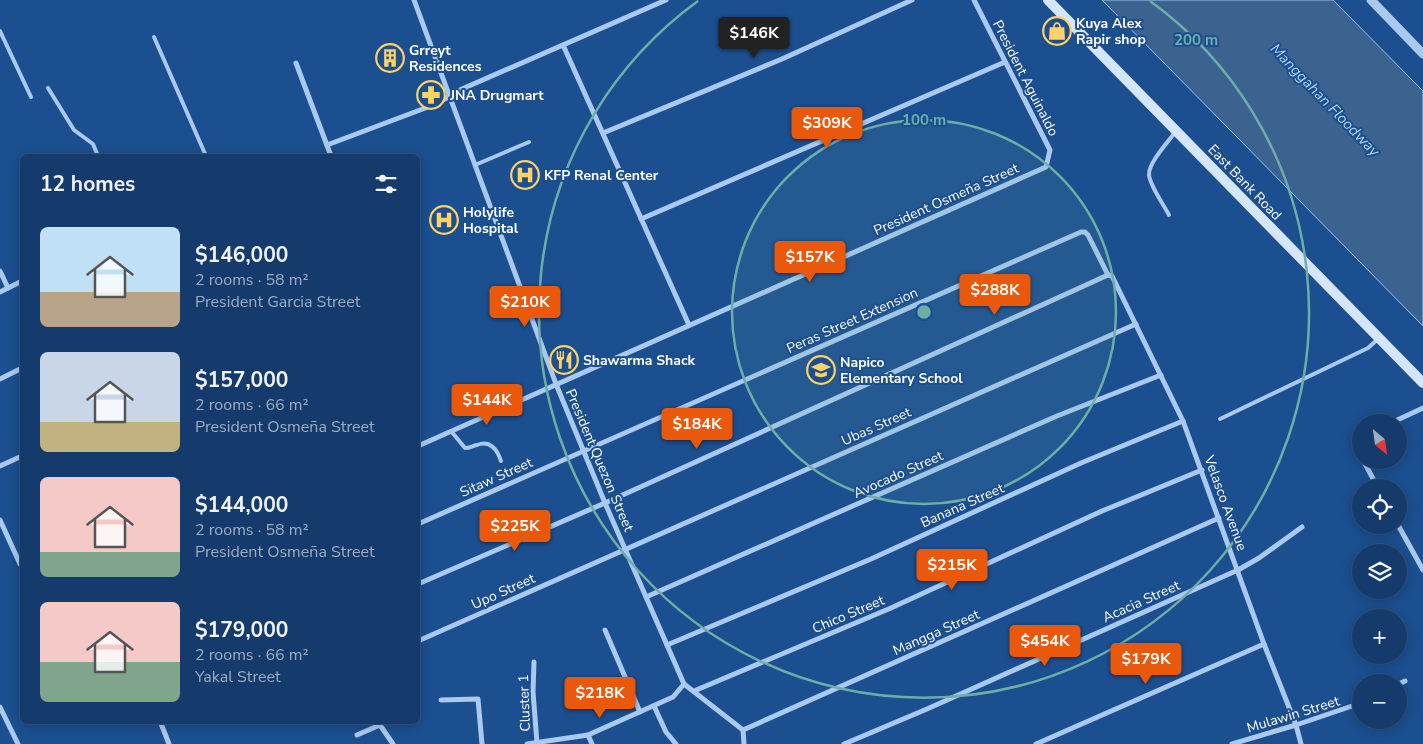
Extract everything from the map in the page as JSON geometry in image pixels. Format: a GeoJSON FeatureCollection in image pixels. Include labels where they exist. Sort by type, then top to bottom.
{"type":"FeatureCollection","features":[{"type":"Feature","properties":{"kind":"main road","name":"East Bank Road"},"geometry":{"type":"LineString","coordinates":[[1048,0],[1423,384]]}},
{"type":"Feature","properties":{"kind":"street","name":"President Quezon Street"},"geometry":{"type":"LineString","coordinates":[[414,0],[556,384],[605,503],[684,684]]}},
{"type":"Feature","properties":{"kind":"street"},"geometry":{"type":"LineString","coordinates":[[327,145],[428,108],[462,89],[666,0]]}},
{"type":"Feature","properties":{"kind":"street"},"geometry":{"type":"LineString","coordinates":[[603,133],[782,59],[912,0]]}},
{"type":"Feature","properties":{"kind":"street","name":"President Aguinaldo"},"geometry":{"type":"LineString","coordinates":[[974,0],[1050,150],[1046,168]]}},
{"type":"Feature","properties":{"kind":"street"},"geometry":{"type":"LineString","coordinates":[[1371,0],[1423,54]]}},
{"type":"Feature","properties":{"kind":"street"},"geometry":{"type":"LineString","coordinates":[[563,45],[640,219],[690,325]]}},
{"type":"Feature","properties":{"kind":"street"},"geometry":{"type":"LineString","coordinates":[[640,219],[1005,62]]}},
{"type":"Feature","properties":{"kind":"street"},"geometry":{"type":"LineString","coordinates":[[296,63],[330,154]]}},
{"type":"Feature","properties":{"kind":"street","name":"President Osmeña Street"},"geometry":{"type":"LineString","coordinates":[[420,445],[1046,168]]}},
{"type":"Feature","properties":{"kind":"street","name":"Peras Street Extension"},"geometry":{"type":"LineString","coordinates":[[583,450],[1080,232],[1085,232],[1088,235],[1110,276]]}},
{"type":"Feature","properties":{"kind":"street"},"geometry":{"type":"LineString","coordinates":[[0,271],[8,288]]}},
{"type":"Feature","properties":{"kind":"street"},"geometry":{"type":"LineString","coordinates":[[420,583],[605,503],[1110,276]]}},
{"type":"Feature","properties":{"kind":"street","name":"Velasco Avenue"},"geometry":{"type":"LineString","coordinates":[[1110,276],[1183,420],[1302,744]]}},
{"type":"Feature","properties":{"kind":"street"},"geometry":{"type":"LineString","coordinates":[[0,292],[20,282]]}},
{"type":"Feature","properties":{"kind":"street","name":"Ubas Street"},"geometry":{"type":"LineString","coordinates":[[625,549],[1136,324]]}},
{"type":"Feature","properties":{"kind":"street"},"geometry":{"type":"LineString","coordinates":[[0,379],[20,369]]}},
{"type":"Feature","properties":{"kind":"street","name":"Avocado Street"},"geometry":{"type":"LineString","coordinates":[[646,597],[1057,416],[1161,375]]}},
{"type":"Feature","properties":{"kind":"street"},"geometry":{"type":"LineString","coordinates":[[1408,415],[1423,408]]}},
{"type":"Feature","properties":{"kind":"street","name":"Banana Street"},"geometry":{"type":"LineString","coordinates":[[667,645],[871,559],[1080,463],[1183,420]]}},
{"type":"Feature","properties":{"kind":"street","name":"Sitaw Street"},"geometry":{"type":"LineString","coordinates":[[420,523],[583,450]]}},
{"type":"Feature","properties":{"kind":"street"},"geometry":{"type":"LineString","coordinates":[[0,466],[20,457]]}},
{"type":"Feature","properties":{"kind":"street","name":"Chico Street"},"geometry":{"type":"LineString","coordinates":[[694,691],[891,608],[1102,511],[1202,470]]}},
{"type":"Feature","properties":{"kind":"street","name":"Mangga Street"},"geometry":{"type":"LineString","coordinates":[[743,730],[1219,518]]}},
{"type":"Feature","properties":{"kind":"street"},"geometry":{"type":"LineString","coordinates":[[0,520],[20,562]]}},
{"type":"Feature","properties":{"kind":"street","name":"Acacia Street"},"geometry":{"type":"LineString","coordinates":[[844,744],[927,710],[1238,570],[1259,558],[1302,527]]}},
{"type":"Feature","properties":{"kind":"street"},"geometry":{"type":"LineString","coordinates":[[1403,534],[1423,570]]}},
{"type":"Feature","properties":{"kind":"street","name":"Upo Street"},"geometry":{"type":"LineString","coordinates":[[420,639],[625,549]]}},
{"type":"Feature","properties":{"kind":"street"},"geometry":{"type":"LineString","coordinates":[[605,630],[640,712]]}},
{"type":"Feature","properties":{"kind":"street"},"geometry":{"type":"LineString","coordinates":[[1036,744],[1264,644]]}},
{"type":"Feature","properties":{"kind":"street","name":"Cluster 1"},"geometry":{"type":"LineString","coordinates":[[534,662],[533,692],[536,743]]}},
{"type":"Feature","properties":{"kind":"street"},"geometry":{"type":"LineString","coordinates":[[527,744],[588,735],[673,697],[684,684],[743,730],[744,744]]}},
{"type":"Feature","properties":{"kind":"street"},"geometry":{"type":"LineString","coordinates":[[441,700],[478,699],[482,744]]}},
{"type":"Feature","properties":{"kind":"street"},"geometry":{"type":"LineString","coordinates":[[654,706],[666,732],[676,744]]}},
{"type":"Feature","properties":{"kind":"street","name":"Mulawin Street"},"geometry":{"type":"LineString","coordinates":[[1232,744],[1352,706]]}},
{"type":"Feature","properties":{"kind":"street"},"geometry":{"type":"LineString","coordinates":[[0,707],[18,744]]}},
{"type":"Feature","properties":{"kind":"street"},"geometry":{"type":"LineString","coordinates":[[161,724],[169,744]]}},
{"type":"Feature","properties":{"kind":"street"},"geometry":{"type":"LineString","coordinates":[[357,735],[380,725],[393,744]]}},
{"type":"Feature","properties":{"kind":"street"},"geometry":{"type":"LineString","coordinates":[[588,735],[592,744]]}},
{"type":"Feature","properties":{"kind":"lane"},"geometry":{"type":"LineString","coordinates":[[0,31],[31,96]]}},
{"type":"Feature","properties":{"kind":"lane"},"geometry":{"type":"LineString","coordinates":[[154,37],[205,154]]}},
{"type":"Feature","properties":{"kind":"lane"},"geometry":{"type":"LineString","coordinates":[[48,88],[74,130],[93,144],[97,154]]}},
{"type":"Feature","properties":{"kind":"lane"},"geometry":{"type":"LineString","coordinates":[[1169,215],[1149,175],[1151,165],[1176,131]]}},
{"type":"Feature","properties":{"kind":"lane"},"geometry":{"type":"LineString","coordinates":[[475,165],[530,142]]}},
{"type":"Feature","properties":{"kind":"lane"},"geometry":{"type":"LineString","coordinates":[[1220,419],[1368,348],[1379,338]]}},
{"type":"Feature","properties":{"kind":"lane"},"geometry":{"type":"LineString","coordinates":[[452,431],[465,448],[487,443],[494,446],[501,461]]}},
{"type":"Feature","properties":{"kind":"water","name":"Manggahan Floodway"},"geometry":{"type":"Polygon","coordinates":[[[1102,0],[1333,0],[1423,91],[1423,326],[1102,0]]]}},
{"type":"Feature","properties":{"kind":"place","name":"Kuya Alex Rapir shop"},"geometry":{"type":"Point","coordinates":[1057,31]}},
{"type":"Feature","properties":{"kind":"place","name":"Grreyt Residences"},"geometry":{"type":"Point","coordinates":[390,58]}},
{"type":"Feature","properties":{"kind":"place","name":"JNA Drugmart"},"geometry":{"type":"Point","coordinates":[431,95]}},
{"type":"Feature","properties":{"kind":"place","name":"KFP Renal Center"},"geometry":{"type":"Point","coordinates":[525,175]}},
{"type":"Feature","properties":{"kind":"place","name":"Holylife Hospital"},"geometry":{"type":"Point","coordinates":[444,220]}},
{"type":"Feature","properties":{"kind":"place","name":"Shawarma Shack"},"geometry":{"type":"Point","coordinates":[564,360]}},
{"type":"Feature","properties":{"kind":"place","name":"Napico Elementary School"},"geometry":{"type":"Point","coordinates":[821,370]}}]}
